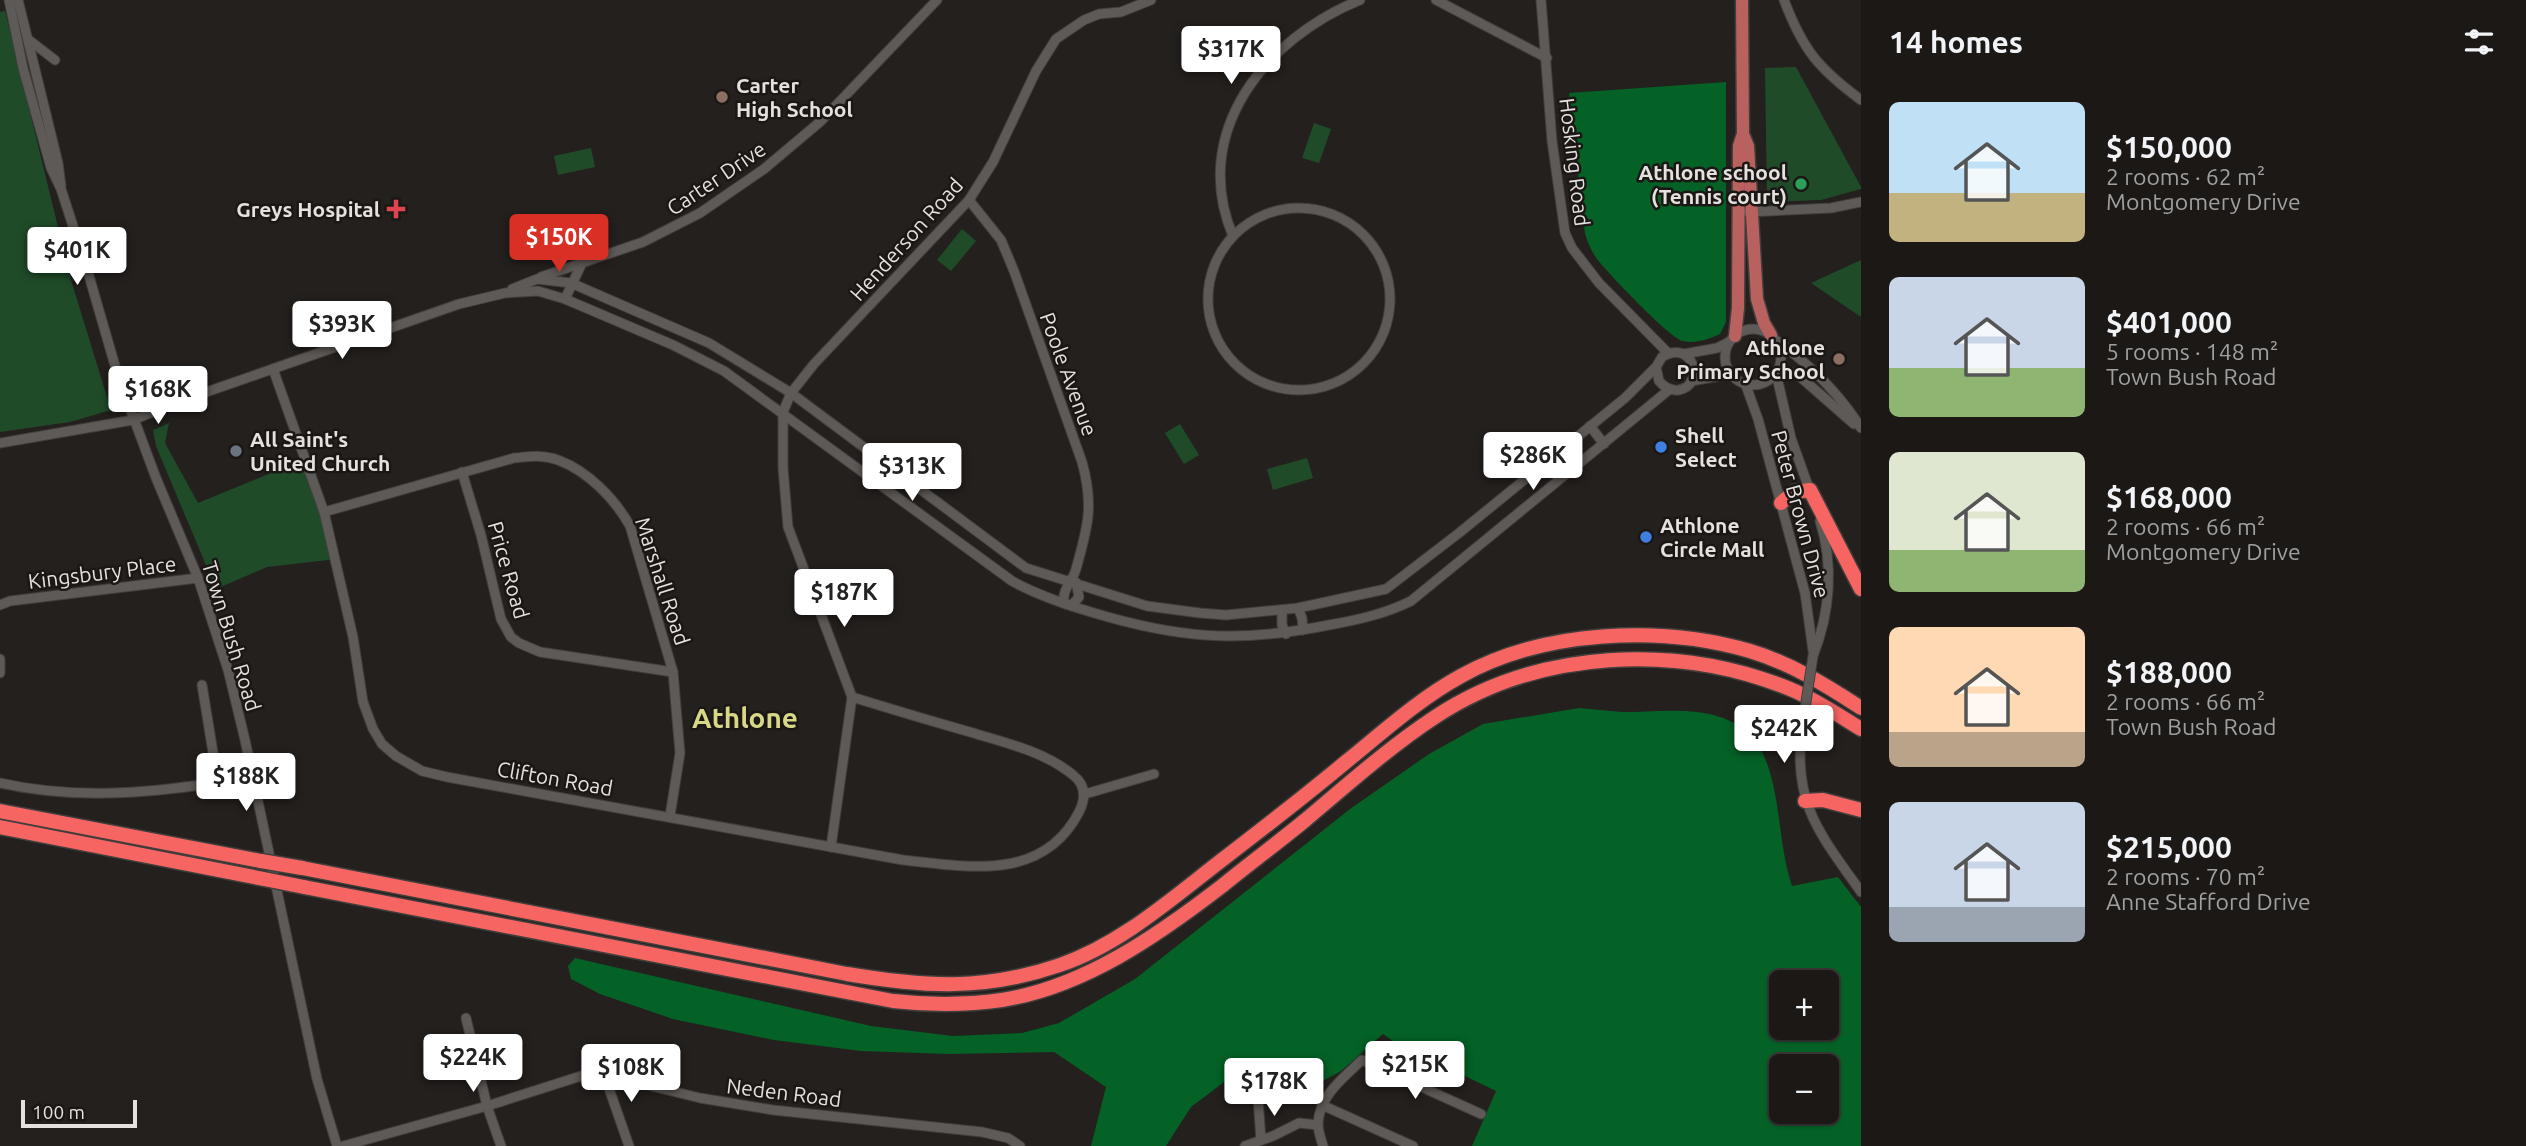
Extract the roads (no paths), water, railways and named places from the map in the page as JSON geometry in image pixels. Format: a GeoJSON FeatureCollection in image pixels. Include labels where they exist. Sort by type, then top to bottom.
{"type":"FeatureCollection","features":[{"type":"Feature","properties":{"kind":"highway"},"geometry":{"type":"LineString","coordinates":[[1781,503],[1794,492],[1810,490],[1861,589]]}},
{"type":"Feature","properties":{"kind":"highway"},"geometry":{"type":"LineString","coordinates":[[0,811],[847,974],[912,984],[966,984],[1007,979],[1059,965],[1085,955],[1133,927],[1292,806],[1406,712],[1464,675],[1499,659],[1539,648],[1599,637],[1633,635],[1710,641],[1751,651],[1782,663],[1861,708]]}},
{"type":"Feature","properties":{"kind":"highway"},"geometry":{"type":"LineString","coordinates":[[0,827],[893,1001],[944,1004],[1003,999],[1037,991],[1073,979],[1130,950],[1196,905],[1389,750],[1437,716],[1466,699],[1534,673],[1604,660],[1644,659],[1721,667],[1793,690],[1861,729]]}},
{"type":"Feature","properties":{"kind":"highway"},"geometry":{"type":"LineString","coordinates":[[1805,801],[1823,800],[1861,810]]}},
{"type":"Feature","properties":{"kind":"main road"},"geometry":{"type":"LineString","coordinates":[[1742,0],[1743,134],[1738,146],[1744,212],[1757,299],[1764,323],[1773,338]]}},
{"type":"Feature","properties":{"kind":"main road"},"geometry":{"type":"LineString","coordinates":[[1732,338],[1738,308],[1744,212]]}},
{"type":"Feature","properties":{"kind":"street","name":"Carter Drive"},"geometry":{"type":"LineString","coordinates":[[505,293],[643,242],[700,214],[764,169],[821,121],[937,0]]}},
{"type":"Feature","properties":{"kind":"street","name":"Henderson Road"},"geometry":{"type":"LineString","coordinates":[[783,412],[791,393],[814,364],[969,200],[993,162],[1035,71],[1056,39],[1084,20],[1100,14],[1121,12],[1151,0]]}},
{"type":"Feature","properties":{"kind":"street"},"geometry":{"type":"LineString","coordinates":[[1233,236],[1224,213],[1220,183],[1222,154],[1237,106],[1259,72],[1279,51],[1308,29],[1360,0]]}},
{"type":"Feature","properties":{"kind":"street"},"geometry":{"type":"LineString","coordinates":[[1436,0],[1546,58]]}},
{"type":"Feature","properties":{"kind":"street","name":"Hosking Road"},"geometry":{"type":"LineString","coordinates":[[1541,0],[1552,141],[1565,233],[1572,248],[1599,283],[1668,353]]}},
{"type":"Feature","properties":{"kind":"street"},"geometry":{"type":"LineString","coordinates":[[1784,0],[1797,34],[1810,54],[1861,100]]}},
{"type":"Feature","properties":{"kind":"street"},"geometry":{"type":"LineString","coordinates":[[0,1],[12,2]]}},
{"type":"Feature","properties":{"kind":"street","name":"Town Bush Road"},"geometry":{"type":"LineString","coordinates":[[12,2],[29,40],[61,172],[61,189]]}},
{"type":"Feature","properties":{"kind":"street","name":"Town Bush Road"},"geometry":{"type":"LineString","coordinates":[[12,2],[23,68],[44,144],[88,269],[118,376],[133,420],[198,578],[228,670],[314,1066],[337,1146]]}},
{"type":"Feature","properties":{"kind":"street"},"geometry":{"type":"LineString","coordinates":[[29,40],[55,60]]}},
{"type":"Feature","properties":{"kind":"street","name":"Poole Avenue"},"geometry":{"type":"LineString","coordinates":[[969,200],[1001,240],[1082,462],[1090,503],[1088,527],[1074,580],[1063,594],[1068,605],[1079,597],[1074,580]]}},
{"type":"Feature","properties":{"kind":"street"},"geometry":{"type":"LineString","coordinates":[[1744,212],[1831,208],[1861,202]]}},
{"type":"Feature","properties":{"kind":"street"},"geometry":{"type":"LineString","coordinates":[[1303,207],[1324,211],[1356,226],[1369,239],[1381,258],[1386,273],[1388,300],[1385,323],[1370,355],[1342,379],[1326,387],[1307,390],[1286,389],[1263,382],[1237,365],[1219,344],[1208,305],[1214,268],[1222,250],[1233,236],[1253,220],[1266,214],[1303,207]]}},
{"type":"Feature","properties":{"kind":"street"},"geometry":{"type":"LineString","coordinates":[[565,299],[582,263]]}},
{"type":"Feature","properties":{"kind":"street"},"geometry":{"type":"LineString","coordinates":[[537,279],[571,283],[729,353],[791,393],[1014,561],[1040,574],[1074,580],[1163,610],[1226,615],[1282,610],[1386,589],[1497,503],[1625,398],[1668,353],[1684,354],[1717,348],[1741,331],[1756,329],[1773,338],[1815,374],[1853,416],[1861,429]]}},
{"type":"Feature","properties":{"kind":"street"},"geometry":{"type":"LineString","coordinates":[[0,443],[133,420],[459,304],[505,293],[538,291],[565,299],[673,345],[724,371],[1012,581],[1033,592],[1138,626],[1176,634],[1214,637],[1286,634],[1379,614],[1411,601],[1670,390],[1681,389],[1691,382],[1731,374]]}},
{"type":"Feature","properties":{"kind":"street"},"geometry":{"type":"LineString","coordinates":[[673,345],[678,330]]}},
{"type":"Feature","properties":{"kind":"street"},"geometry":{"type":"LineString","coordinates":[[689,353],[695,337]]}},
{"type":"Feature","properties":{"kind":"street"},"geometry":{"type":"LineString","coordinates":[[1732,338],[1725,358],[1731,374],[1745,383],[1762,383],[1777,371],[1781,354],[1773,338]]}},
{"type":"Feature","properties":{"kind":"street","name":"Hosking Road"},"geometry":{"type":"LineString","coordinates":[[1652,339],[1657,365]]}},
{"type":"Feature","properties":{"kind":"street"},"geometry":{"type":"LineString","coordinates":[[1684,354],[1693,363],[1694,376],[1691,382]]}},
{"type":"Feature","properties":{"kind":"street"},"geometry":{"type":"LineString","coordinates":[[1657,365],[1659,381],[1670,390]]}},
{"type":"Feature","properties":{"kind":"street","name":"Clifton Road"},"geometry":{"type":"LineString","coordinates":[[273,369],[324,512],[353,637],[363,702],[373,729],[382,744],[396,757],[422,771],[903,860],[976,868],[1008,865],[1047,850],[1061,839],[1073,824],[1085,794]]}},
{"type":"Feature","properties":{"kind":"street"},"geometry":{"type":"LineString","coordinates":[[1777,371],[1797,374],[1861,429]]}},
{"type":"Feature","properties":{"kind":"street","name":"Peter Brown Drive"},"geometry":{"type":"LineString","coordinates":[[1777,371],[1787,426],[1825,536],[1830,570],[1825,607],[1813,656],[1798,768],[1810,815],[1861,892]]}},
{"type":"Feature","properties":{"kind":"street"},"geometry":{"type":"LineString","coordinates":[[118,376],[144,398],[156,403],[172,404]]}},
{"type":"Feature","properties":{"kind":"street","name":"Peter Brown Drive"},"geometry":{"type":"LineString","coordinates":[[1745,383],[1758,419],[1805,593],[1813,656]]}},
{"type":"Feature","properties":{"kind":"street"},"geometry":{"type":"LineString","coordinates":[[783,412],[788,527],[852,697],[831,847]]}},
{"type":"Feature","properties":{"kind":"street"},"geometry":{"type":"LineString","coordinates":[[1590,426],[1604,444]]}},
{"type":"Feature","properties":{"kind":"street","name":"Marshall Road"},"geometry":{"type":"LineString","coordinates":[[324,512],[513,458],[538,456],[558,460],[592,480],[622,512],[630,526],[673,672],[680,752],[670,816]]}},
{"type":"Feature","properties":{"kind":"street","name":"Price Road"},"geometry":{"type":"LineString","coordinates":[[462,472],[481,535],[501,619],[511,636],[519,643],[540,652],[673,672]]}},
{"type":"Feature","properties":{"kind":"street"},"geometry":{"type":"LineString","coordinates":[[902,499],[913,485]]}},
{"type":"Feature","properties":{"kind":"street"},"geometry":{"type":"LineString","coordinates":[[913,507],[923,493]]}},
{"type":"Feature","properties":{"kind":"street","name":"Kingsbury Place"},"geometry":{"type":"LineString","coordinates":[[0,605],[10,601],[198,578]]}},
{"type":"Feature","properties":{"kind":"street"},"geometry":{"type":"LineString","coordinates":[[1297,608],[1302,618],[1303,630]]}},
{"type":"Feature","properties":{"kind":"street"},"geometry":{"type":"LineString","coordinates":[[1282,610],[1282,625],[1286,634]]}},
{"type":"Feature","properties":{"kind":"street"},"geometry":{"type":"LineString","coordinates":[[0,659],[0,673]]}},
{"type":"Feature","properties":{"kind":"street"},"geometry":{"type":"LineString","coordinates":[[0,783],[64,794],[104,795],[214,783],[217,776],[202,685]]}},
{"type":"Feature","properties":{"kind":"street"},"geometry":{"type":"LineString","coordinates":[[852,697],[1040,754],[1076,777],[1085,794],[1153,775]]}},
{"type":"Feature","properties":{"kind":"street"},"geometry":{"type":"LineString","coordinates":[[466,1018],[487,1106],[500,1146]]}},
{"type":"Feature","properties":{"kind":"street"},"geometry":{"type":"LineString","coordinates":[[1323,1146],[1318,1125],[1322,1105],[1329,1093],[1362,1060],[1481,1114]]}},
{"type":"Feature","properties":{"kind":"street"},"geometry":{"type":"LineString","coordinates":[[604,1074],[629,1146]]}},
{"type":"Feature","properties":{"kind":"street","name":"Neden Road"},"geometry":{"type":"LineString","coordinates":[[343,1146],[487,1106],[581,1076],[604,1074],[699,1098],[773,1110],[982,1132],[1008,1138],[1020,1146]]}},
{"type":"Feature","properties":{"kind":"street"},"geometry":{"type":"LineString","coordinates":[[1258,1098],[1261,1140]]}},
{"type":"Feature","properties":{"kind":"street"},"geometry":{"type":"LineString","coordinates":[[1322,1105],[1413,1146]]}},
{"type":"Feature","properties":{"kind":"street"},"geometry":{"type":"LineString","coordinates":[[1245,1146],[1299,1123],[1318,1125]]}},
{"type":"Feature","properties":{"kind":"place","name":"Carter High School"},"geometry":{"type":"Point","coordinates":[722,97]}},
{"type":"Feature","properties":{"kind":"place","name":"Athlone school (Tennis court)"},"geometry":{"type":"Point","coordinates":[1801,184]}},
{"type":"Feature","properties":{"kind":"place","name":"Greys Hospital"},"geometry":{"type":"Point","coordinates":[396,209]}},
{"type":"Feature","properties":{"kind":"place","name":"Athlone Primary School"},"geometry":{"type":"Point","coordinates":[1839,359]}},
{"type":"Feature","properties":{"kind":"place","name":"Shell Select"},"geometry":{"type":"Point","coordinates":[1661,447]}},
{"type":"Feature","properties":{"kind":"place","name":"All Saint's United Church"},"geometry":{"type":"Point","coordinates":[236,451]}},
{"type":"Feature","properties":{"kind":"place","name":"Athlone Circle Mall"},"geometry":{"type":"Point","coordinates":[1646,537]}},
{"type":"Feature","properties":{"kind":"district","name":"Athlone"},"geometry":{"type":"Point","coordinates":[745,717]}}]}
